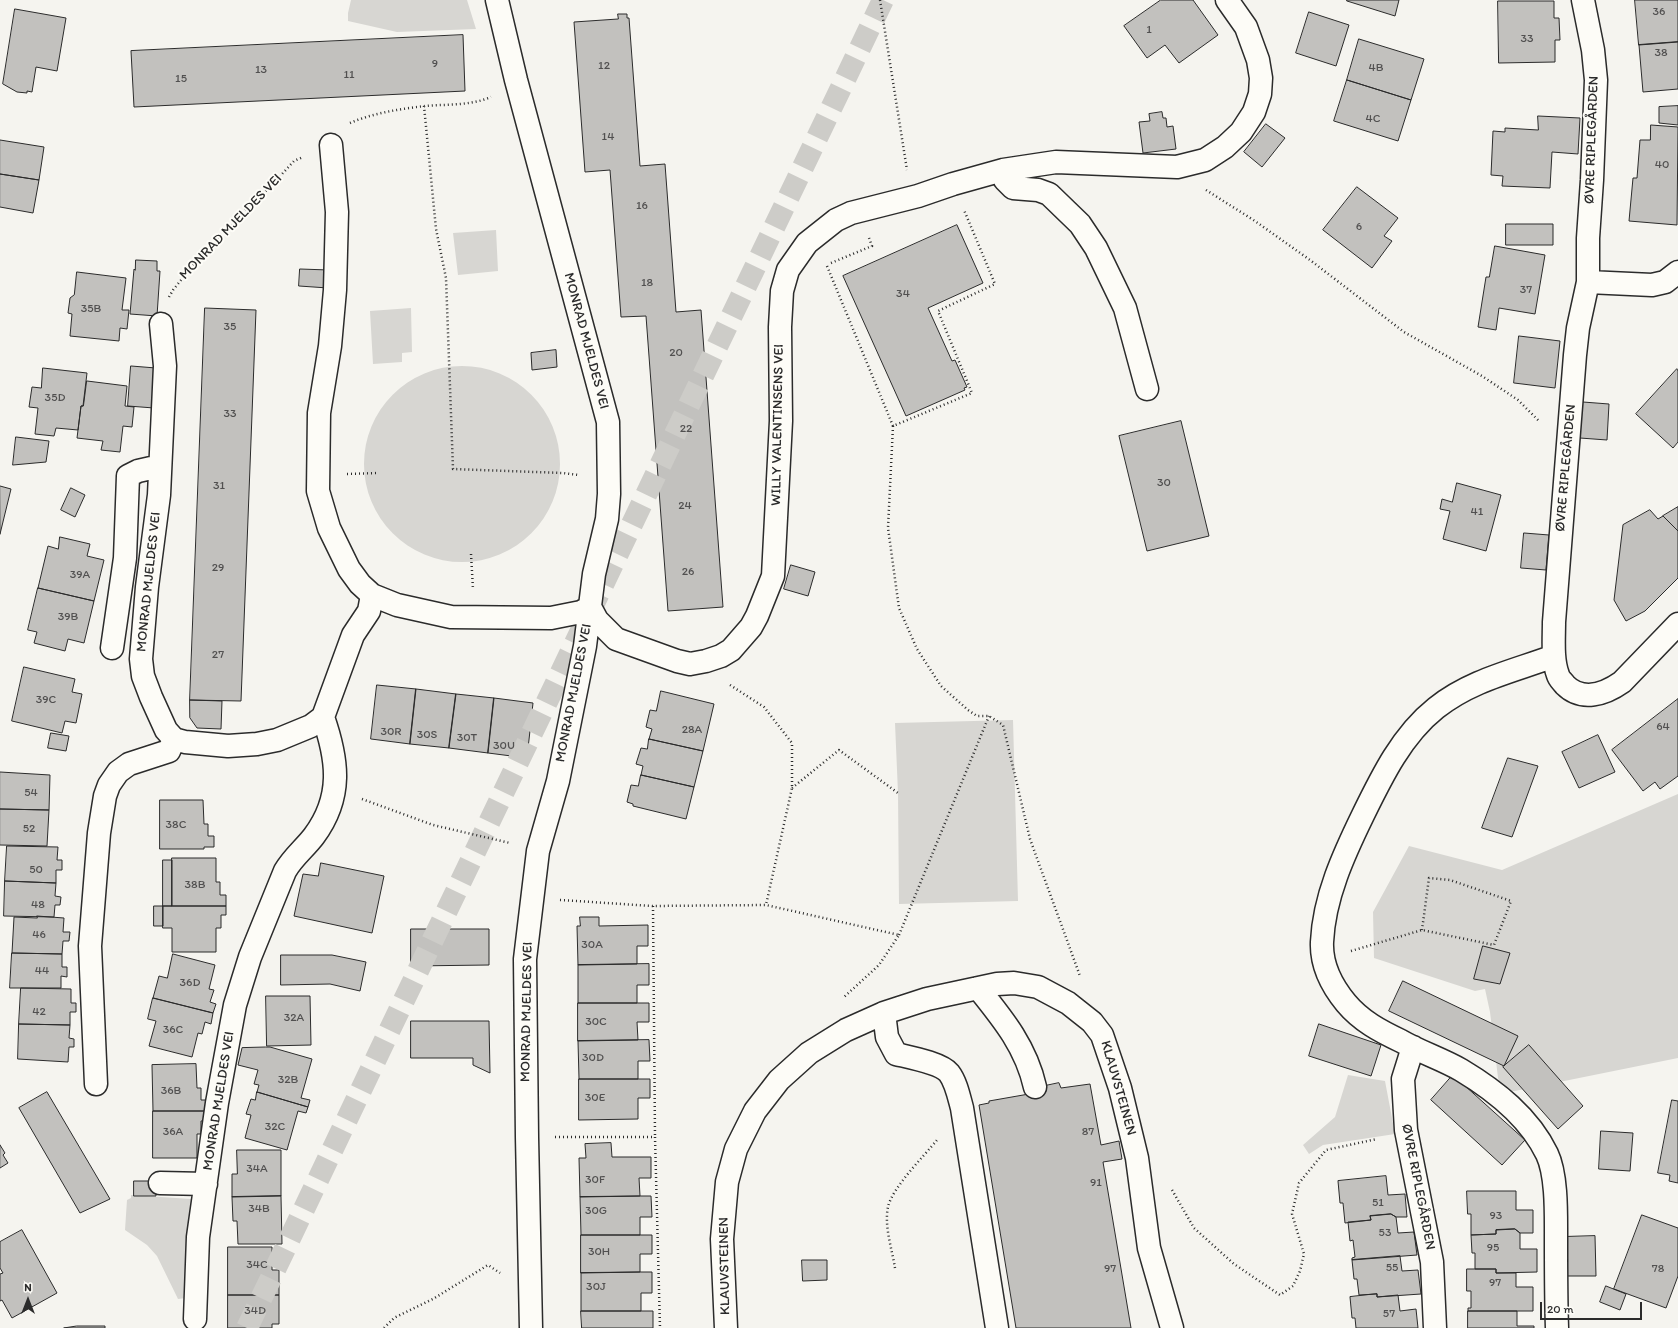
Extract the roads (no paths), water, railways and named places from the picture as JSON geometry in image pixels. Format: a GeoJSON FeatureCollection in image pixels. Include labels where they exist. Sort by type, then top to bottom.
{"type":"FeatureCollection","features":[{"type":"Feature","properties":{"kind":"street","name":"MONRAD MJELDES VEI"},"geometry":{"type":"LineString","coordinates":[[497,0],[516,80],[608,422],[609,480],[607,519],[594,574],[585,646],[558,781],[538,851],[525,959],[531,1328]]}},
{"type":"Feature","properties":{"kind":"street","name":"WILLY VALENTINSENS VEI"},"geometry":{"type":"LineString","coordinates":[[590,607],[597,620],[616,639],[678,661],[690,664],[721,656],[731,650],[751,627],[773,576],[780,421],[780,327],[782,291],[788,270],[807,243],[836,220],[851,213],[911,198],[1003,170],[1056,162],[1177,167],[1205,160],[1225,148],[1241,132],[1254,112],[1260,94],[1261,78],[1258,60],[1246,27],[1227,0]]}},
{"type":"Feature","properties":{"kind":"street","name":"ØVRE RIPLEGÅRDEN"},"geometry":{"type":"LineString","coordinates":[[1583,0],[1593,50],[1596,80],[1588,238],[1588,282],[1576,342],[1554,622],[1554,656],[1558,677],[1570,689],[1588,696],[1610,690],[1622,682],[1678,624]]}},
{"type":"Feature","properties":{"kind":"street","name":"MONRAD MJELDES VEI"},"geometry":{"type":"LineString","coordinates":[[331,145],[336,212],[335,290],[330,346],[319,413],[318,491],[329,528],[350,569],[360,584],[372,596],[396,605],[451,616],[551,618],[581,612],[590,607]]}},
{"type":"Feature","properties":{"kind":"street"},"geometry":{"type":"LineString","coordinates":[[1003,170],[1007,184],[1013,188],[1038,190],[1049,194],[1080,224],[1096,248],[1125,308],[1147,389]]}},
{"type":"Feature","properties":{"kind":"street"},"geometry":{"type":"LineString","coordinates":[[1588,282],[1652,285],[1665,282],[1678,272]]}},
{"type":"Feature","properties":{"kind":"street","name":"MONRAD MJELDES VEI"},"geometry":{"type":"LineString","coordinates":[[161,324],[165,366],[159,495],[147,587],[141,659],[143,676],[151,697],[166,730],[174,739]]}},
{"type":"Feature","properties":{"kind":"street","name":"MONRAD MJELDES VEI"},"geometry":{"type":"LineString","coordinates":[[112,648],[125,558],[128,476],[138,471],[160,466]]}},
{"type":"Feature","properties":{"kind":"street"},"geometry":{"type":"LineString","coordinates":[[96,1084],[90,946],[99,833],[108,785],[118,772],[129,764],[169,751],[174,739],[185,742],[228,746],[257,744],[277,740],[311,726],[323,717],[353,635],[369,611],[372,596]]}},
{"type":"Feature","properties":{"kind":"street"},"geometry":{"type":"LineString","coordinates":[[1554,656],[1492,677],[1463,689],[1436,708],[1417,725],[1394,757],[1378,785],[1346,851],[1335,880],[1326,913],[1322,943],[1327,974],[1346,1004],[1368,1024],[1412,1048],[1461,1070],[1509,1104],[1529,1125],[1548,1156],[1554,1184],[1557,1328]]}},
{"type":"Feature","properties":{"kind":"street","name":"MONRAD MJELDES VEI"},"geometry":{"type":"LineString","coordinates":[[196,1319],[198,1237],[218,1103],[235,1005],[250,957],[285,871],[292,859],[314,837],[328,816],[336,779],[328,733],[323,717]]}},
{"type":"Feature","properties":{"kind":"street","name":"KLAUVSTEINEN"},"geometry":{"type":"LineString","coordinates":[[726,1328],[722,1238],[727,1182],[736,1149],[755,1111],[779,1080],[809,1053],[846,1030],[884,1013],[927,999],[997,984],[1014,983],[1038,987],[1068,1003],[1092,1022],[1102,1035],[1120,1088],[1138,1158],[1149,1248],[1172,1328]]}},
{"type":"Feature","properties":{"kind":"street"},"geometry":{"type":"LineString","coordinates":[[978,988],[1005,1022],[1018,1042],[1027,1059],[1035,1087]]}},
{"type":"Feature","properties":{"kind":"street"},"geometry":{"type":"LineString","coordinates":[[884,1013],[888,1037],[896,1054],[940,1067],[948,1072],[954,1082],[964,1119],[997,1328]]}},
{"type":"Feature","properties":{"kind":"street","name":"ØVRE RIPLEGÅRDEN"},"geometry":{"type":"LineString","coordinates":[[1412,1048],[1403,1079],[1406,1130],[1432,1262],[1435,1328]]}},
{"type":"Feature","properties":{"kind":"street"},"geometry":{"type":"LineString","coordinates":[[160,1183],[206,1184]]}},
{"type":"Feature","properties":{"kind":"tunnel"},"geometry":{"type":"LineString","coordinates":[[247,1328],[883,0]]}}]}
